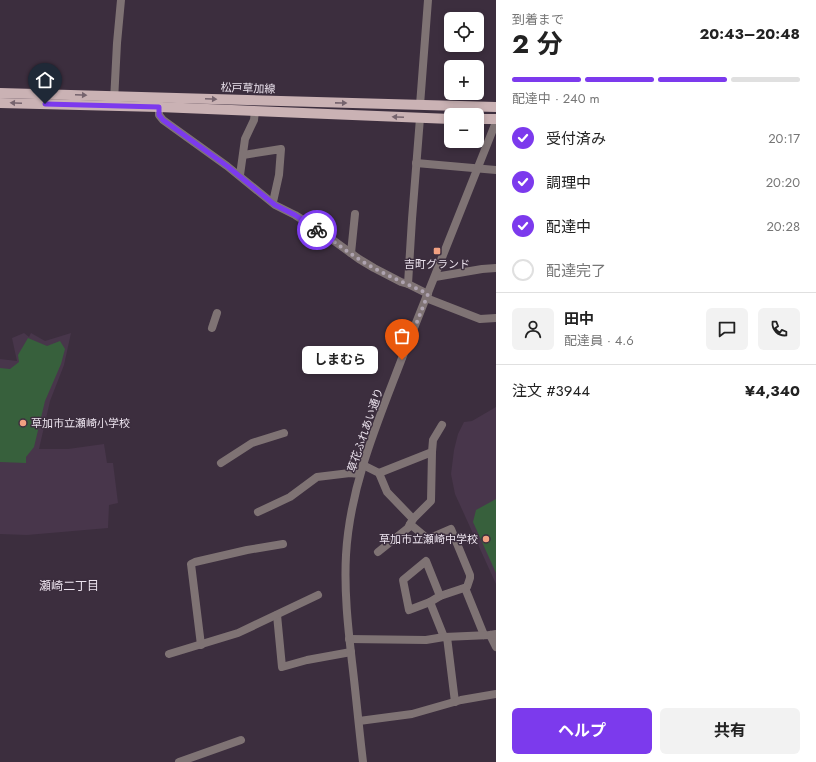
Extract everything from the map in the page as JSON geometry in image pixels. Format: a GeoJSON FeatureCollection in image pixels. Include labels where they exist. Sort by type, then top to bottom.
{"type":"FeatureCollection","features":[{"type":"Feature","properties":{"kind":"main road","name":"松戸草加線"},"geometry":{"type":"LineString","coordinates":[[0,93],[159,103],[496,107]]}},
{"type":"Feature","properties":{"kind":"main road","name":"松戸草加線"},"geometry":{"type":"LineString","coordinates":[[0,103],[114,101]]}},
{"type":"Feature","properties":{"kind":"main road","name":"松戸草加線"},"geometry":{"type":"LineString","coordinates":[[159,103],[255,111],[444,119]]}},
{"type":"Feature","properties":{"kind":"main road"},"geometry":{"type":"LineString","coordinates":[[484,120],[496,121]]}},
{"type":"Feature","properties":{"kind":"street"},"geometry":{"type":"LineString","coordinates":[[114,101],[121,0]]}},
{"type":"Feature","properties":{"kind":"street"},"geometry":{"type":"LineString","coordinates":[[420,105],[428,0]]}},
{"type":"Feature","properties":{"kind":"street"},"geometry":{"type":"LineString","coordinates":[[159,103],[159,115],[163,120],[240,175],[272,202],[319,230],[374,268],[408,284],[427,296],[480,319],[496,318]]}},
{"type":"Feature","properties":{"kind":"street"},"geometry":{"type":"LineString","coordinates":[[240,175],[245,139],[254,120],[255,111]]}},
{"type":"Feature","properties":{"kind":"street"},"geometry":{"type":"LineString","coordinates":[[408,284],[420,118]]}},
{"type":"Feature","properties":{"kind":"street","name":"草花ふれあい通り"},"geometry":{"type":"LineString","coordinates":[[363,762],[346,599],[346,555],[354,495],[374,432],[496,121]]}},
{"type":"Feature","properties":{"kind":"street"},"geometry":{"type":"LineString","coordinates":[[242,155],[281,149],[279,174],[272,202]]}},
{"type":"Feature","properties":{"kind":"street"},"geometry":{"type":"LineString","coordinates":[[416,164],[496,170]]}},
{"type":"Feature","properties":{"kind":"street"},"geometry":{"type":"LineString","coordinates":[[351,253],[355,214]]}},
{"type":"Feature","properties":{"kind":"street"},"geometry":{"type":"LineString","coordinates":[[435,277],[496,268]]}},
{"type":"Feature","properties":{"kind":"street"},"geometry":{"type":"LineString","coordinates":[[212,328],[216,313]]}},
{"type":"Feature","properties":{"kind":"street"},"geometry":{"type":"LineString","coordinates":[[378,552],[408,528],[412,521],[431,501],[433,440],[442,425]]}},
{"type":"Feature","properties":{"kind":"street"},"geometry":{"type":"LineString","coordinates":[[221,463],[252,443],[284,432]]}},
{"type":"Feature","properties":{"kind":"street"},"geometry":{"type":"LineString","coordinates":[[258,512],[290,497],[318,477],[362,470],[379,473],[432,452]]}},
{"type":"Feature","properties":{"kind":"street"},"geometry":{"type":"LineString","coordinates":[[379,473],[387,492],[428,539],[451,529],[470,574],[467,587],[440,596],[430,602],[409,610],[403,580],[426,561],[440,596]]}},
{"type":"Feature","properties":{"kind":"street"},"geometry":{"type":"LineString","coordinates":[[201,645],[191,564],[247,550],[283,544]]}},
{"type":"Feature","properties":{"kind":"street"},"geometry":{"type":"LineString","coordinates":[[465,588],[496,647]]}},
{"type":"Feature","properties":{"kind":"street"},"geometry":{"type":"LineString","coordinates":[[169,654],[238,633],[318,595]]}},
{"type":"Feature","properties":{"kind":"street"},"geometry":{"type":"LineString","coordinates":[[430,602],[446,637],[455,702]]}},
{"type":"Feature","properties":{"kind":"street"},"geometry":{"type":"LineString","coordinates":[[277,615],[282,667],[307,660],[351,652]]}},
{"type":"Feature","properties":{"kind":"street"},"geometry":{"type":"LineString","coordinates":[[350,639],[426,640],[458,636],[490,635]]}},
{"type":"Feature","properties":{"kind":"street"},"geometry":{"type":"LineString","coordinates":[[359,721],[412,714],[461,700],[496,694]]}},
{"type":"Feature","properties":{"kind":"street"},"geometry":{"type":"LineString","coordinates":[[179,762],[241,740]]}},
{"type":"Feature","properties":{"kind":"shaded area","name":"草加市立瀬崎小学校"},"geometry":{"type":"Polygon","coordinates":[[[24,333],[29,337],[31,333],[45,341],[71,333],[64,365],[50,401],[39,449],[68,449],[104,444],[107,463],[113,463],[118,503],[109,505],[108,528],[27,535],[0,534],[0,359],[17,361],[12,338],[24,333]]]}},
{"type":"Feature","properties":{"kind":"shaded area","name":"草加市立瀬崎中学校"},"geometry":{"type":"Polygon","coordinates":[[[496,407],[496,584],[455,494],[451,474],[458,434],[464,422],[472,421],[496,407]]]}},
{"type":"Feature","properties":{"kind":"green space"},"geometry":{"type":"Polygon","coordinates":[[[28,338],[47,346],[60,341],[65,349],[61,364],[45,401],[34,447],[26,457],[26,463],[0,462],[0,368],[10,369],[19,362],[18,355],[28,338]]]}},
{"type":"Feature","properties":{"kind":"green space"},"geometry":{"type":"Polygon","coordinates":[[[496,499],[496,573],[473,522],[476,510],[496,499]]]}},
{"type":"Feature","properties":{"kind":"way so far"},"geometry":{"type":"LineString","coordinates":[[317,230],[374,268],[428,294],[402,360]]}},
{"type":"Feature","properties":{"kind":"place","name":"吉町グランド"},"geometry":{"type":"Point","coordinates":[437,251]}},
{"type":"Feature","properties":{"kind":"place","name":"しまむら"},"geometry":{"type":"Point","coordinates":[402,360]}},
{"type":"Feature","properties":{"kind":"place","name":"草加市立瀬崎小学校"},"geometry":{"type":"Point","coordinates":[23,423]}},
{"type":"Feature","properties":{"kind":"place","name":"草加市立瀬崎中学校"},"geometry":{"type":"Point","coordinates":[486,539]}},
{"type":"Feature","properties":{"kind":"district","name":"瀬崎二丁目"},"geometry":{"type":"Point","coordinates":[69,586]}},
{"type":"Feature","properties":{"kind":"route"},"geometry":{"type":"LineString","coordinates":[[45,104],[159,107],[159,115],[163,120],[240,175],[275,205],[295,215],[317,230]]}}]}
